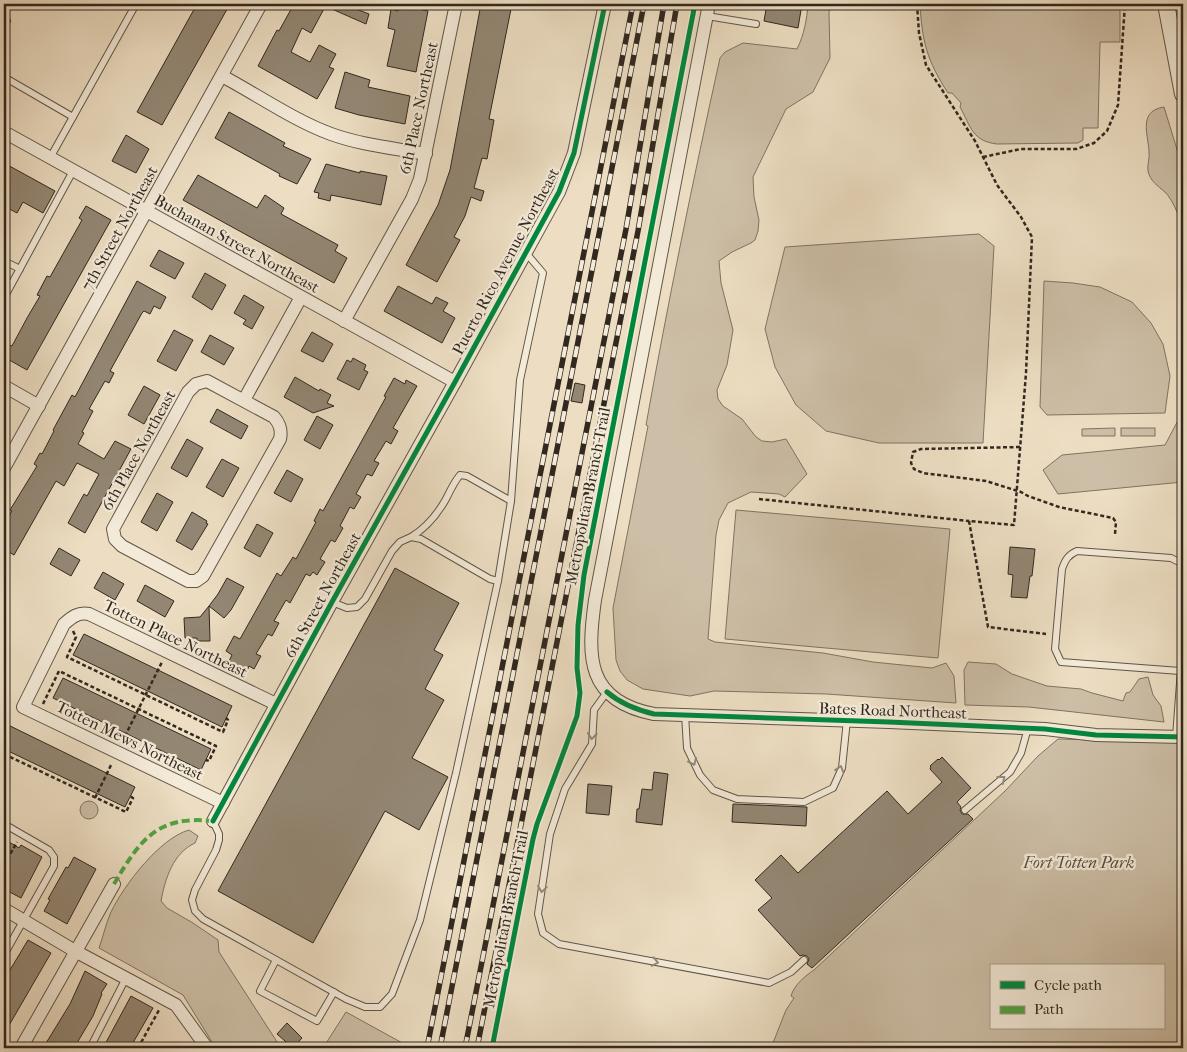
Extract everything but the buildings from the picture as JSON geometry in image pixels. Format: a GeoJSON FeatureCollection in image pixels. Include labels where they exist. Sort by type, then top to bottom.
{"type":"FeatureCollection","features":[{"type":"Feature","properties":{"kind":"street","name":"7th Street Northeast"},"geometry":{"type":"LineString","coordinates":[[4,468],[261,4]]}},
{"type":"Feature","properties":{"kind":"street","name":"6th Place Northeast"},"geometry":{"type":"LineString","coordinates":[[344,321],[414,194],[422,174],[456,4]]}},
{"type":"Feature","properties":{"kind":"street","name":"Puerto Rico Avenue Northeast"},"geometry":{"type":"LineString","coordinates":[[455,382],[559,192],[574,152],[605,4]]}},
{"type":"Feature","properties":{"kind":"street"},"geometry":{"type":"LineString","coordinates":[[1166,4],[1183,94]]}},
{"type":"Feature","properties":{"kind":"street"},"geometry":{"type":"LineString","coordinates":[[608,692],[598,682],[592,658],[591,642],[594,606],[708,10]]}},
{"type":"Feature","properties":{"kind":"street"},"geometry":{"type":"LineString","coordinates":[[222,76],[328,132],[355,141],[426,154]]}},
{"type":"Feature","properties":{"kind":"street","name":"Buchanan Street Northeast"},"geometry":{"type":"LineString","coordinates":[[4,132],[455,382]]}},
{"type":"Feature","properties":{"kind":"street"},"geometry":{"type":"LineString","coordinates":[[244,400],[301,297]]}},
{"type":"Feature","properties":{"kind":"street","name":"6th Place Northeast"},"geometry":{"type":"LineString","coordinates":[[206,382],[244,400],[274,417],[280,424],[280,439],[203,576],[196,581],[188,581],[122,546],[115,539],[113,528],[188,392],[196,384],[206,382]]}},
{"type":"Feature","properties":{"kind":"street","name":"6th Street Northeast"},"geometry":{"type":"LineString","coordinates":[[213,821],[332,602],[455,382]]}},
{"type":"Feature","properties":{"kind":"street"},"geometry":{"type":"LineString","coordinates":[[4,386],[39,406]]}},
{"type":"Feature","properties":{"kind":"street","name":"Totten Place Northeast"},"geometry":{"type":"LineString","coordinates":[[23,707],[64,624],[72,616],[82,613],[89,614],[276,704]]}},
{"type":"Feature","properties":{"kind":"street","name":"Bates Road Northeast"},"geometry":{"type":"LineString","coordinates":[[608,692],[621,702],[654,714],[847,720],[1028,728],[1096,735],[1179,737]]}},
{"type":"Feature","properties":{"kind":"street","name":"Totten Mews Northeast"},"geometry":{"type":"LineString","coordinates":[[23,707],[223,803]]}},
{"type":"Feature","properties":{"kind":"street"},"geometry":{"type":"LineString","coordinates":[[21,1048],[114,884]]}},
{"type":"Feature","properties":{"kind":"street"},"geometry":{"type":"LineString","coordinates":[[4,910],[75,951],[176,1005],[207,1048]]}},
{"type":"Feature","properties":{"kind":"lane"},"geometry":{"type":"LineString","coordinates":[[50,158],[136,4]]}},
{"type":"Feature","properties":{"kind":"lane"},"geometry":{"type":"LineString","coordinates":[[708,10],[756,24]]}},
{"type":"Feature","properties":{"kind":"lane"},"geometry":{"type":"LineString","coordinates":[[4,77],[73,117]]}},
{"type":"Feature","properties":{"kind":"lane"},"geometry":{"type":"LineString","coordinates":[[4,298],[73,171]]}},
{"type":"Feature","properties":{"kind":"lane"},"geometry":{"type":"LineString","coordinates":[[213,821],[219,834],[219,840],[216,850],[195,890],[192,900],[195,911],[203,919],[334,992],[365,1007],[380,1006],[392,994],[420,920],[458,763],[498,581],[511,501],[520,380],[543,273],[525,253]]}},
{"type":"Feature","properties":{"kind":"lane"},"geometry":{"type":"LineString","coordinates":[[4,260],[20,270]]}},
{"type":"Feature","properties":{"kind":"lane"},"geometry":{"type":"LineString","coordinates":[[332,602],[347,608],[357,607],[365,599],[392,551],[400,542],[421,531],[432,520],[460,475],[467,476],[511,501]]}},
{"type":"Feature","properties":{"kind":"lane"},"geometry":{"type":"LineString","coordinates":[[411,537],[421,539],[490,580],[498,581]]}},
{"type":"Feature","properties":{"kind":"lane"},"geometry":{"type":"LineString","coordinates":[[1180,671],[1062,662],[1055,649],[1062,569],[1065,559],[1070,554],[1077,552],[1171,558],[1183,564]]}},
{"type":"Feature","properties":{"kind":"lane"},"geometry":{"type":"LineString","coordinates":[[1179,737],[1180,671],[1183,642]]}},
{"type":"Feature","properties":{"kind":"lane"},"geometry":{"type":"LineString","coordinates":[[608,692],[594,710],[592,744],[565,789],[550,834],[538,914],[543,933],[559,944],[769,983],[791,972],[804,960]]}},
{"type":"Feature","properties":{"kind":"lane"},"geometry":{"type":"LineString","coordinates":[[685,714],[687,748],[700,775],[713,790],[737,798],[804,802],[833,788],[842,768],[847,720]]}},
{"type":"Feature","properties":{"kind":"lane"},"geometry":{"type":"LineString","coordinates":[[965,810],[1010,772],[1021,753],[1028,728]]}},
{"type":"Feature","properties":{"kind":"lane"},"geometry":{"type":"LineString","coordinates":[[4,824],[49,850],[54,857],[54,866],[4,955]]}},
{"type":"Feature","properties":{"kind":"lane"},"geometry":{"type":"LineString","coordinates":[[276,960],[260,991],[317,1021],[334,992]]}},
{"type":"Feature","properties":{"kind":"lane"},"geometry":{"type":"LineString","coordinates":[[90,1048],[126,978]]}},
{"type":"Feature","properties":{"kind":"path"},"geometry":{"type":"LineString","coordinates":[[758,499],[1014,525],[1026,373],[1032,237],[997,184],[975,142],[926,65],[919,33],[918,4]]}},
{"type":"Feature","properties":{"kind":"path"},"geometry":{"type":"LineString","coordinates":[[983,157],[1021,150],[1076,150],[1094,144],[1107,130],[1118,105],[1125,4]]}},
{"type":"Feature","properties":{"kind":"path"},"geometry":{"type":"LineString","coordinates":[[1020,447],[921,449],[913,452],[911,463],[914,469],[923,473],[979,479],[1059,507],[1113,518],[1116,522],[1116,534]]}},
{"type":"Feature","properties":{"kind":"path"},"geometry":{"type":"LineString","coordinates":[[970,521],[988,627],[1056,636]]}},
{"type":"Feature","properties":{"kind":"path"},"geometry":{"type":"LineString","coordinates":[[70,629],[76,637],[67,656],[223,732],[228,720],[226,718]]}},
{"type":"Feature","properties":{"kind":"path"},"geometry":{"type":"LineString","coordinates":[[95,798],[166,652]]}},
{"type":"Feature","properties":{"kind":"path"},"geometry":{"type":"LineString","coordinates":[[38,714],[59,671],[216,746],[209,761],[206,760]]}},
{"type":"Feature","properties":{"kind":"path"},"geometry":{"type":"LineString","coordinates":[[4,711],[8,703]]}},
{"type":"Feature","properties":{"kind":"path"},"geometry":{"type":"LineString","coordinates":[[4,754],[126,812],[133,798],[130,796]]}},
{"type":"Feature","properties":{"kind":"path"},"geometry":{"type":"LineString","coordinates":[[4,865],[22,834]]}},
{"type":"Feature","properties":{"kind":"path"},"geometry":{"type":"LineString","coordinates":[[138,1048],[159,1010]]}},
{"type":"Feature","properties":{"kind":"green space"},"geometry":{"type":"Polygon","coordinates":[[[808,4],[832,4],[829,12],[830,58],[813,92],[786,109],[753,177],[754,197],[759,220],[755,240],[719,261],[721,283],[733,330],[727,365],[717,390],[718,399],[723,406],[742,419],[756,437],[762,441],[772,442],[786,439],[807,474],[785,497],[779,494],[751,492],[728,503],[719,520],[716,535],[708,639],[715,642],[823,653],[873,662],[932,668],[946,663],[954,676],[956,703],[826,694],[714,691],[690,696],[643,689],[627,680],[620,671],[616,660],[613,608],[648,426],[646,425],[672,287],[720,58],[725,52],[743,43],[797,49],[805,27],[808,4]]]}},
{"type":"Feature","properties":{"kind":"green space"},"geometry":{"type":"Polygon","coordinates":[[[920,4],[1120,4],[1120,42],[1100,42],[1098,128],[1083,128],[1083,140],[1078,143],[997,144],[982,140],[973,132],[960,107],[961,103],[952,93],[948,93],[930,61],[922,29],[920,4]]]}},
{"type":"Feature","properties":{"kind":"green space"},"geometry":{"type":"Polygon","coordinates":[[[1164,107],[1183,169],[1183,235],[1174,206],[1165,192],[1152,180],[1148,171],[1149,154],[1146,124],[1151,113],[1156,109],[1164,107]]]}},
{"type":"Feature","properties":{"kind":"green space"},"geometry":{"type":"Polygon","coordinates":[[[979,234],[994,246],[983,443],[879,443],[826,431],[796,405],[775,367],[765,329],[785,247],[979,234]]]}},
{"type":"Feature","properties":{"kind":"green space"},"geometry":{"type":"Polygon","coordinates":[[[1044,281],[1100,287],[1132,302],[1151,323],[1163,344],[1170,376],[1165,413],[1047,415],[1040,407],[1044,281]]]}},
{"type":"Feature","properties":{"kind":"green space"},"geometry":{"type":"Polygon","coordinates":[[[1183,411],[1183,482],[1058,494],[1043,470],[1062,455],[1165,445],[1183,411]]]}},
{"type":"Feature","properties":{"kind":"green space"},"geometry":{"type":"Polygon","coordinates":[[[1115,428],[1115,436],[1082,436],[1082,429],[1115,428]]]}},
{"type":"Feature","properties":{"kind":"green space"},"geometry":{"type":"Polygon","coordinates":[[[1121,428],[1155,428],[1155,436],[1121,436],[1121,428]]]}},
{"type":"Feature","properties":{"kind":"green space"},"geometry":{"type":"Polygon","coordinates":[[[736,510],[950,529],[938,658],[725,639],[736,510]]]}},
{"type":"Feature","properties":{"kind":"green space"},"geometry":{"type":"Polygon","coordinates":[[[968,662],[996,664],[1012,674],[1047,686],[1081,689],[1123,701],[1126,693],[1130,692],[1139,679],[1148,677],[1153,695],[1161,706],[1164,722],[1029,707],[965,705],[964,670],[968,662]]]}},
{"type":"Feature","properties":{"kind":"green space","name":"Fort Totten Park"},"geometry":{"type":"Polygon","coordinates":[[[1058,739],[1183,742],[1183,1048],[771,1048],[786,1010],[794,998],[791,996],[792,992],[800,981],[1005,791],[1038,756],[1058,739]]]}},
{"type":"Feature","properties":{"kind":"green space"},"geometry":{"type":"Polygon","coordinates":[[[89,801],[95,804],[98,810],[95,816],[89,819],[83,816],[80,810],[83,804],[89,801]]]}},
{"type":"Feature","properties":{"kind":"green space"},"geometry":{"type":"Polygon","coordinates":[[[189,830],[198,836],[195,843],[181,853],[171,868],[161,901],[167,908],[218,940],[219,952],[281,1048],[234,1048],[212,1042],[183,995],[99,948],[111,912],[134,876],[166,842],[189,830]]]}},
{"type":"Feature","properties":{"kind":"green space"},"geometry":{"type":"Polygon","coordinates":[[[346,1012],[406,1045],[405,1048],[323,1048],[346,1012]]]}},
{"type":"Feature","properties":{"kind":"railway"},"geometry":{"type":"LineString","coordinates":[[427,1048],[633,4]]}},
{"type":"Feature","properties":{"kind":"railway"},"geometry":{"type":"LineString","coordinates":[[440,1048],[644,4]]}},
{"type":"Feature","properties":{"kind":"railway"},"geometry":{"type":"LineString","coordinates":[[465,1048],[626,229],[664,4]]}},
{"type":"Feature","properties":{"kind":"railway"},"geometry":{"type":"LineString","coordinates":[[477,1048],[638,231],[677,4]]}},
{"type":"Feature","properties":{"kind":"marked path"},"geometry":{"type":"LineString","coordinates":[[114,884],[123,868],[142,843],[152,834],[178,822],[194,820],[213,821]]}},
{"type":"Feature","properties":{"kind":"marked path"},"geometry":{"type":"LineString","coordinates":[[1180,1048],[1183,1045]]}},
{"type":"Feature","properties":{"kind":"cycle path"},"geometry":{"type":"LineString","coordinates":[[213,821],[559,192],[574,153],[605,4]]}},
{"type":"Feature","properties":{"kind":"cycle path","name":"Metropolitan Branch Trail"},"geometry":{"type":"LineString","coordinates":[[492,1048],[533,839],[577,716],[580,693],[577,668],[578,625],[584,575],[695,4]]}},
{"type":"Feature","properties":{"kind":"cycle path"},"geometry":{"type":"LineString","coordinates":[[607,692],[629,706],[654,714],[889,722],[1045,729],[1096,735],[1183,737]]}}]}
